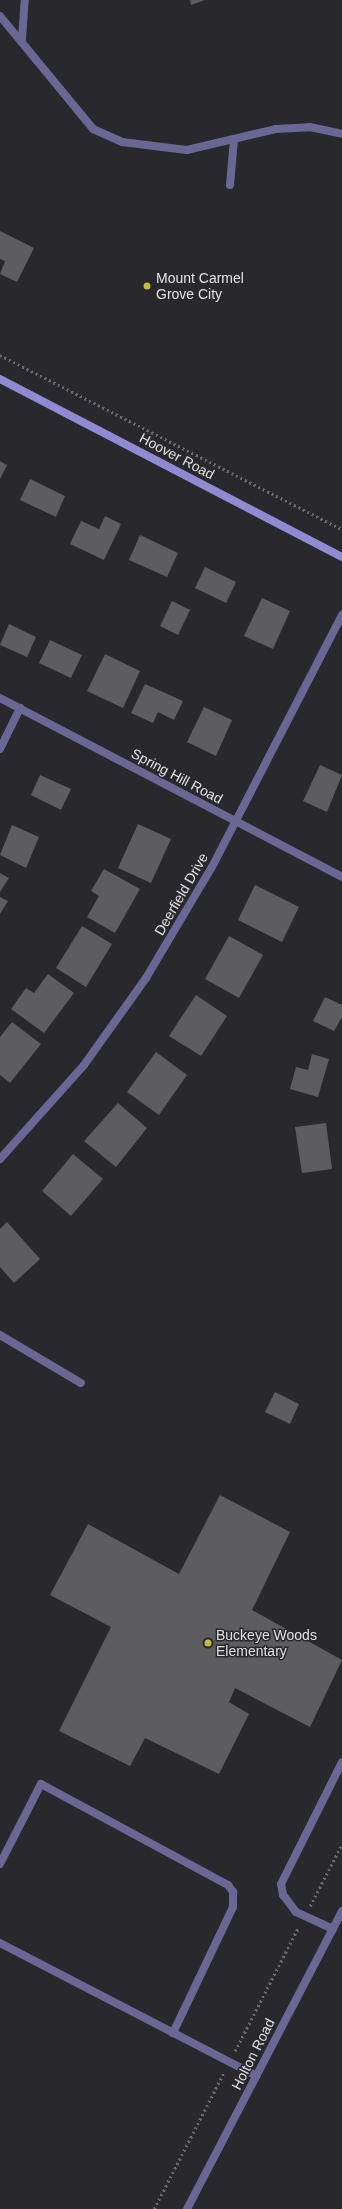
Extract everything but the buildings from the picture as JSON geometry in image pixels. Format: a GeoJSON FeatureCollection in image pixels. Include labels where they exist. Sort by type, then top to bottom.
{"type":"FeatureCollection","features":[{"type":"Feature","properties":{"kind":"main road","name":"Hoover Road"},"geometry":{"type":"LineString","coordinates":[[0,379],[342,557]]}},
{"type":"Feature","properties":{"kind":"street"},"geometry":{"type":"LineString","coordinates":[[22,39],[25,0]]}},
{"type":"Feature","properties":{"kind":"street"},"geometry":{"type":"LineString","coordinates":[[0,16],[22,39],[93,129],[122,142],[160,149],[187,150],[276,129],[310,127],[342,134]]}},
{"type":"Feature","properties":{"kind":"street"},"geometry":{"type":"LineString","coordinates":[[230,185],[234,139]]}},
{"type":"Feature","properties":{"kind":"street","name":"Deerfield Drive"},"geometry":{"type":"LineString","coordinates":[[0,1159],[84,1065],[146,978],[236,822],[342,615]]}},
{"type":"Feature","properties":{"kind":"street","name":"Spring Hill Road"},"geometry":{"type":"LineString","coordinates":[[0,698],[342,877]]}},
{"type":"Feature","properties":{"kind":"street"},"geometry":{"type":"LineString","coordinates":[[0,749],[20,708]]}},
{"type":"Feature","properties":{"kind":"street"},"geometry":{"type":"LineString","coordinates":[[0,1335],[81,1383]]}},
{"type":"Feature","properties":{"kind":"street"},"geometry":{"type":"LineString","coordinates":[[332,1929],[296,1912],[283,1895],[282,1876],[342,1762]]}},
{"type":"Feature","properties":{"kind":"street"},"geometry":{"type":"LineString","coordinates":[[0,1864],[41,1784],[215,1876],[233,1892],[233,1907],[174,2033]]}},
{"type":"Feature","properties":{"kind":"street","name":"Holton Road"},"geometry":{"type":"LineString","coordinates":[[188,2209],[342,1911]]}},
{"type":"Feature","properties":{"kind":"street"},"geometry":{"type":"LineString","coordinates":[[0,1943],[257,2076]]}},
{"type":"Feature","properties":{"kind":"path"},"geometry":{"type":"LineString","coordinates":[[0,355],[342,529]]}},
{"type":"Feature","properties":{"kind":"path"},"geometry":{"type":"LineString","coordinates":[[154,2209],[342,1844]]}},
{"type":"Feature","properties":{"kind":"place","name":"Mount Carmel Grove City"},"geometry":{"type":"Point","coordinates":[147,286]}},
{"type":"Feature","properties":{"kind":"place","name":"Buckeye Woods Elementary"},"geometry":{"type":"Point","coordinates":[208,1643]}}]}
